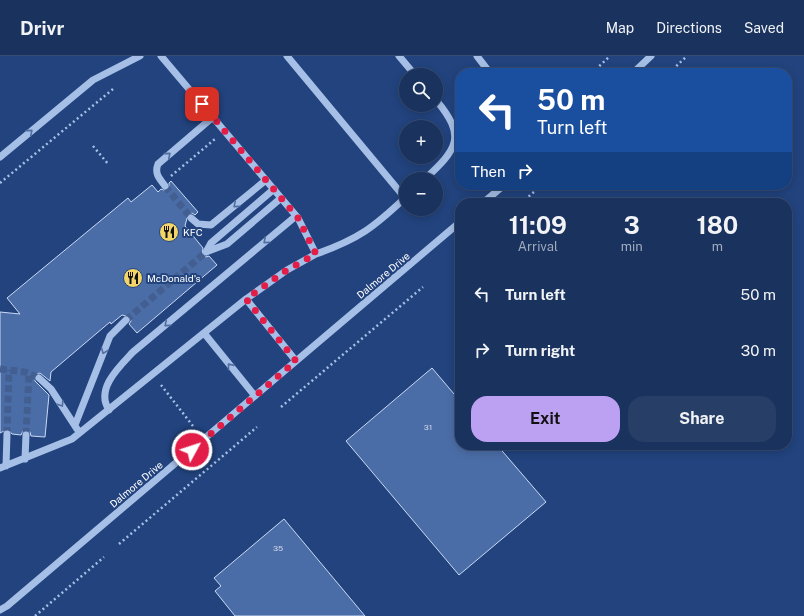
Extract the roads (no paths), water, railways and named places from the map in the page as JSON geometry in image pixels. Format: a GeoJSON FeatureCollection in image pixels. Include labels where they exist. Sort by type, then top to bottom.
{"type":"FeatureCollection","features":[{"type":"Feature","properties":{"kind":"street"},"geometry":{"type":"LineString","coordinates":[[0,157],[93,80],[140,56]]}},
{"type":"Feature","properties":{"kind":"street"},"geometry":{"type":"LineString","coordinates":[[161,56],[296,216],[316,254]]}},
{"type":"Feature","properties":{"kind":"street"},"geometry":{"type":"LineString","coordinates":[[287,56],[399,191]]}},
{"type":"Feature","properties":{"kind":"street"},"geometry":{"type":"LineString","coordinates":[[399,56],[409,68]]}},
{"type":"Feature","properties":{"kind":"street"},"geometry":{"type":"LineString","coordinates":[[477,56],[486,68]]}},
{"type":"Feature","properties":{"kind":"street"},"geometry":{"type":"LineString","coordinates":[[638,68],[650,56]]}},
{"type":"Feature","properties":{"kind":"street"},"geometry":{"type":"LineString","coordinates":[[433,172],[446,160],[451,152],[455,138],[452,121],[443,109]]}},
{"type":"Feature","properties":{"kind":"street"},"geometry":{"type":"LineString","coordinates":[[165,183],[158,177],[156,172],[158,164],[213,117]]}},
{"type":"Feature","properties":{"kind":"street"},"geometry":{"type":"LineString","coordinates":[[191,218],[198,224],[211,225],[266,180]]}},
{"type":"Feature","properties":{"kind":"street"},"geometry":{"type":"LineString","coordinates":[[274,190],[211,243],[206,252],[227,244],[281,198]]}},
{"type":"Feature","properties":{"kind":"street"},"geometry":{"type":"LineString","coordinates":[[489,198],[498,190]]}},
{"type":"Feature","properties":{"kind":"street"},"geometry":{"type":"LineString","coordinates":[[7,434],[3,467],[63,444],[80,434],[246,299],[287,270],[316,254],[346,243],[362,235],[377,224],[399,204]]}},
{"type":"Feature","properties":{"kind":"street"},"geometry":{"type":"LineString","coordinates":[[109,410],[104,399],[109,382],[116,370],[133,352],[296,216]]}},
{"type":"Feature","properties":{"kind":"street","name":"Dalmore Drive"},"geometry":{"type":"LineString","coordinates":[[0,610],[7,606],[455,226]]}},
{"type":"Feature","properties":{"kind":"street"},"geometry":{"type":"LineString","coordinates":[[246,299],[296,361]]}},
{"type":"Feature","properties":{"kind":"street"},"geometry":{"type":"LineString","coordinates":[[75,426],[110,336],[126,320]]}},
{"type":"Feature","properties":{"kind":"street"},"geometry":{"type":"LineString","coordinates":[[204,333],[255,396]]}},
{"type":"Feature","properties":{"kind":"street"},"geometry":{"type":"LineString","coordinates":[[39,378],[51,389],[80,434]]}},
{"type":"Feature","properties":{"kind":"street"},"geometry":{"type":"LineString","coordinates":[[25,459],[26,435]]}},
{"type":"Feature","properties":{"kind":"street","name":"Dalmore Drive"},"geometry":{"type":"LineString","coordinates":[[0,615],[7,606]]}},
{"type":"Feature","properties":{"kind":"tunnel"},"geometry":{"type":"LineString","coordinates":[[165,186],[191,218]]}},
{"type":"Feature","properties":{"kind":"tunnel"},"geometry":{"type":"LineString","coordinates":[[126,320],[206,252]]}},
{"type":"Feature","properties":{"kind":"tunnel"},"geometry":{"type":"LineString","coordinates":[[0,369],[25,372],[39,378]]}},
{"type":"Feature","properties":{"kind":"tunnel"},"geometry":{"type":"LineString","coordinates":[[7,434],[9,370]]}},
{"type":"Feature","properties":{"kind":"tunnel"},"geometry":{"type":"LineString","coordinates":[[26,435],[29,373]]}},
{"type":"Feature","properties":{"kind":"place","name":"KFC"},"geometry":{"type":"Point","coordinates":[169,232]}},
{"type":"Feature","properties":{"kind":"place","name":"McDonald's"},"geometry":{"type":"Point","coordinates":[133,278]}}]}
